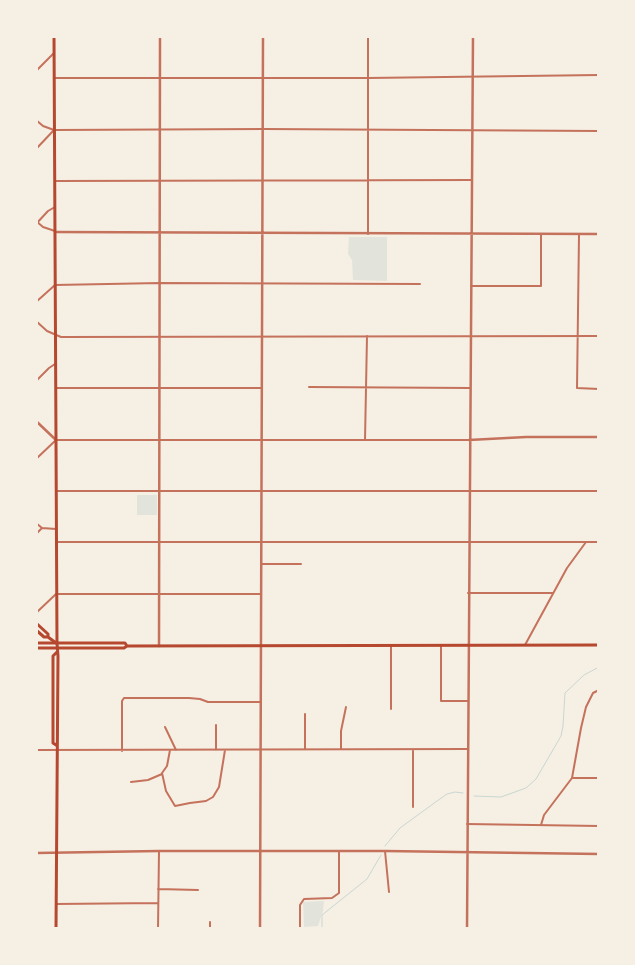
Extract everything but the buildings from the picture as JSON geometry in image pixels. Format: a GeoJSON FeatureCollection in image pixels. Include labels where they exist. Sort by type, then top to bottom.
{"type":"FeatureCollection","features":[{"type":"Feature","properties":{"kind":"main road"},"geometry":{"type":"LineString","coordinates":[[54,36],[57,648],[53,656],[53,743],[58,750],[56,929]]}},
{"type":"Feature","properties":{"kind":"main road"},"geometry":{"type":"LineString","coordinates":[[36,623],[48,634],[48,637],[57,648]]}},
{"type":"Feature","properties":{"kind":"main road"},"geometry":{"type":"LineString","coordinates":[[36,630],[44,637],[48,637]]}},
{"type":"Feature","properties":{"kind":"main road"},"geometry":{"type":"LineString","coordinates":[[36,643],[57,648]]}},
{"type":"Feature","properties":{"kind":"main road"},"geometry":{"type":"LineString","coordinates":[[36,648],[124,643],[127,646],[599,645]]}},
{"type":"Feature","properties":{"kind":"street"},"geometry":{"type":"LineString","coordinates":[[159,646],[160,36]]}},
{"type":"Feature","properties":{"kind":"street"},"geometry":{"type":"LineString","coordinates":[[260,929],[261,594],[263,543],[263,36]]}},
{"type":"Feature","properties":{"kind":"street"},"geometry":{"type":"LineString","coordinates":[[368,36],[368,234]]}},
{"type":"Feature","properties":{"kind":"street"},"geometry":{"type":"LineString","coordinates":[[467,929],[473,36]]}},
{"type":"Feature","properties":{"kind":"street"},"geometry":{"type":"LineString","coordinates":[[36,71],[54,53]]}},
{"type":"Feature","properties":{"kind":"street"},"geometry":{"type":"LineString","coordinates":[[54,78],[368,78],[599,75]]}},
{"type":"Feature","properties":{"kind":"street"},"geometry":{"type":"LineString","coordinates":[[36,120],[43,126],[54,130],[368,129],[599,131]]}},
{"type":"Feature","properties":{"kind":"street"},"geometry":{"type":"LineString","coordinates":[[36,149],[54,130]]}},
{"type":"Feature","properties":{"kind":"street"},"geometry":{"type":"LineString","coordinates":[[55,181],[472,180]]}},
{"type":"Feature","properties":{"kind":"street"},"geometry":{"type":"LineString","coordinates":[[55,207],[37,222],[43,228],[55,231],[599,234]]}},
{"type":"Feature","properties":{"kind":"street"},"geometry":{"type":"LineString","coordinates":[[471,286],[541,286],[541,234]]}},
{"type":"Feature","properties":{"kind":"street"},"geometry":{"type":"LineString","coordinates":[[579,234],[577,388],[599,389]]}},
{"type":"Feature","properties":{"kind":"street"},"geometry":{"type":"LineString","coordinates":[[36,302],[55,285],[160,283],[420,284]]}},
{"type":"Feature","properties":{"kind":"street"},"geometry":{"type":"LineString","coordinates":[[36,321],[47,331],[61,337],[599,336]]}},
{"type":"Feature","properties":{"kind":"street"},"geometry":{"type":"LineString","coordinates":[[365,440],[367,336]]}},
{"type":"Feature","properties":{"kind":"street"},"geometry":{"type":"LineString","coordinates":[[36,380],[56,364]]}},
{"type":"Feature","properties":{"kind":"street"},"geometry":{"type":"LineString","coordinates":[[309,387],[470,388]]}},
{"type":"Feature","properties":{"kind":"street"},"geometry":{"type":"LineString","coordinates":[[56,388],[262,388]]}},
{"type":"Feature","properties":{"kind":"street"},"geometry":{"type":"LineString","coordinates":[[36,421],[56,440],[469,440],[526,437],[599,438]]}},
{"type":"Feature","properties":{"kind":"street"},"geometry":{"type":"LineString","coordinates":[[36,459],[56,440]]}},
{"type":"Feature","properties":{"kind":"street"},"geometry":{"type":"LineString","coordinates":[[56,491],[599,491]]}},
{"type":"Feature","properties":{"kind":"street"},"geometry":{"type":"LineString","coordinates":[[36,523],[42,528],[56,529]]}},
{"type":"Feature","properties":{"kind":"street"},"geometry":{"type":"LineString","coordinates":[[36,534],[42,528]]}},
{"type":"Feature","properties":{"kind":"street"},"geometry":{"type":"LineString","coordinates":[[56,542],[599,542]]}},
{"type":"Feature","properties":{"kind":"street"},"geometry":{"type":"LineString","coordinates":[[525,645],[567,568],[586,542]]}},
{"type":"Feature","properties":{"kind":"street"},"geometry":{"type":"LineString","coordinates":[[262,564],[301,564]]}},
{"type":"Feature","properties":{"kind":"street"},"geometry":{"type":"LineString","coordinates":[[468,593],[553,593]]}},
{"type":"Feature","properties":{"kind":"street"},"geometry":{"type":"LineString","coordinates":[[36,613],[56,594],[261,594]]}},
{"type":"Feature","properties":{"kind":"street"},"geometry":{"type":"LineString","coordinates":[[441,645],[441,701],[468,700]]}},
{"type":"Feature","properties":{"kind":"street"},"geometry":{"type":"LineString","coordinates":[[391,646],[391,709]]}},
{"type":"Feature","properties":{"kind":"street"},"geometry":{"type":"LineString","coordinates":[[541,825],[544,815],[572,778],[584,714],[589,699],[599,690]]}},
{"type":"Feature","properties":{"kind":"street"},"geometry":{"type":"LineString","coordinates":[[122,750],[122,702],[124,698],[189,698],[208,702],[261,702]]}},
{"type":"Feature","properties":{"kind":"street"},"geometry":{"type":"LineString","coordinates":[[341,749],[341,731],[346,707]]}},
{"type":"Feature","properties":{"kind":"street"},"geometry":{"type":"LineString","coordinates":[[305,714],[305,749]]}},
{"type":"Feature","properties":{"kind":"street"},"geometry":{"type":"LineString","coordinates":[[216,725],[216,750]]}},
{"type":"Feature","properties":{"kind":"street"},"geometry":{"type":"LineString","coordinates":[[165,727],[176,750]]}},
{"type":"Feature","properties":{"kind":"street"},"geometry":{"type":"LineString","coordinates":[[36,750],[468,749]]}},
{"type":"Feature","properties":{"kind":"street"},"geometry":{"type":"LineString","coordinates":[[130,782],[148,780],[162,773],[167,766],[170,750]]}},
{"type":"Feature","properties":{"kind":"street"},"geometry":{"type":"LineString","coordinates":[[162,773],[166,791],[175,806],[207,801],[216,794],[225,750]]}},
{"type":"Feature","properties":{"kind":"street"},"geometry":{"type":"LineString","coordinates":[[413,750],[413,808]]}},
{"type":"Feature","properties":{"kind":"street"},"geometry":{"type":"LineString","coordinates":[[572,778],[599,778]]}},
{"type":"Feature","properties":{"kind":"street"},"geometry":{"type":"LineString","coordinates":[[468,824],[599,826]]}},
{"type":"Feature","properties":{"kind":"street"},"geometry":{"type":"LineString","coordinates":[[158,929],[159,851]]}},
{"type":"Feature","properties":{"kind":"street"},"geometry":{"type":"LineString","coordinates":[[300,929],[300,905],[304,899],[332,898],[339,893],[340,851]]}},
{"type":"Feature","properties":{"kind":"street"},"geometry":{"type":"LineString","coordinates":[[36,853],[385,851],[599,854]]}},
{"type":"Feature","properties":{"kind":"street"},"geometry":{"type":"LineString","coordinates":[[385,851],[389,892]]}},
{"type":"Feature","properties":{"kind":"street"},"geometry":{"type":"LineString","coordinates":[[158,889],[198,890]]}},
{"type":"Feature","properties":{"kind":"street"},"geometry":{"type":"LineString","coordinates":[[56,904],[158,903]]}},
{"type":"Feature","properties":{"kind":"street"},"geometry":{"type":"LineString","coordinates":[[210,922],[210,929]]}},
{"type":"Feature","properties":{"kind":"shaded area"},"geometry":{"type":"Polygon","coordinates":[[[349,237],[387,237],[387,281],[353,280],[352,260],[348,254],[349,237]]]}},
{"type":"Feature","properties":{"kind":"shaded area"},"geometry":{"type":"Polygon","coordinates":[[[137,495],[157,495],[157,515],[137,515],[137,495]]]}},
{"type":"Feature","properties":{"kind":"shaded area"},"geometry":{"type":"Polygon","coordinates":[[[324,901],[318,926],[304,927],[303,902],[324,901]]]}},
{"type":"Feature","properties":{"kind":"waterway"},"geometry":{"type":"LineString","coordinates":[[474,796],[501,797],[526,788],[536,779],[561,736],[565,693],[584,675],[599,667]]}},
{"type":"Feature","properties":{"kind":"waterway"},"geometry":{"type":"LineString","coordinates":[[385,846],[400,828],[447,794],[463,793]]}},
{"type":"Feature","properties":{"kind":"waterway"},"geometry":{"type":"LineString","coordinates":[[322,929],[322,915],[367,879],[381,855]]}}]}
